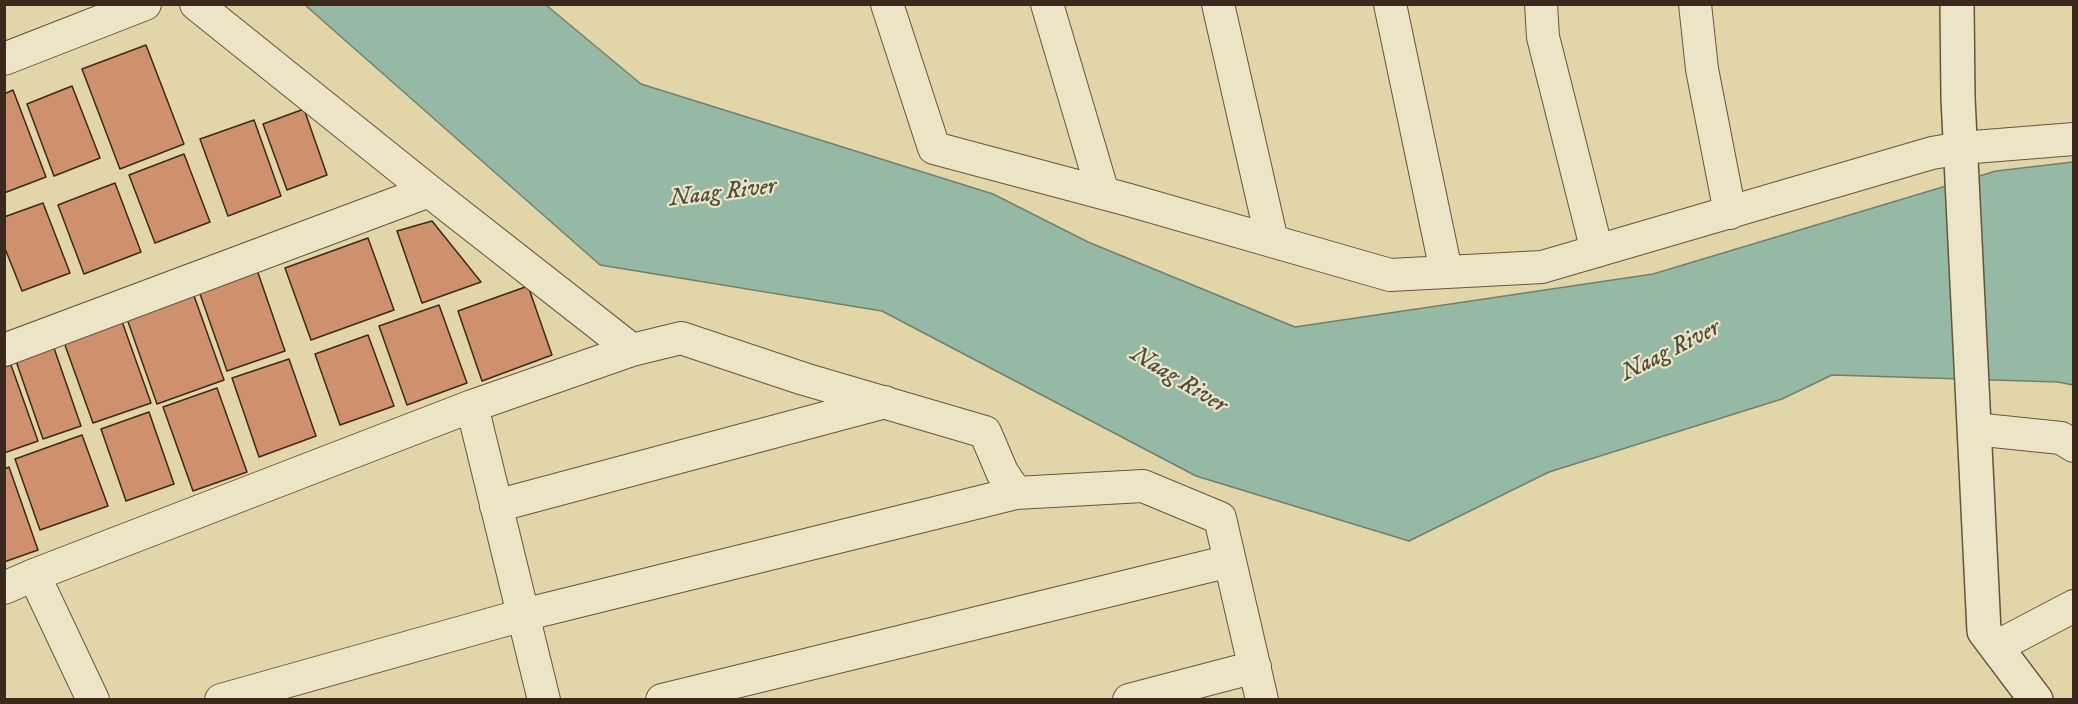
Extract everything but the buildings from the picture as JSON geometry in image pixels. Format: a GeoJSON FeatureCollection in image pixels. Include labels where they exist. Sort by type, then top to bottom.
{"type":"FeatureCollection","features":[{"type":"Feature","properties":{"kind":"street"},"geometry":{"type":"LineString","coordinates":[[4,59],[145,4]]}},
{"type":"Feature","properties":{"kind":"street"},"geometry":{"type":"LineString","coordinates":[[196,4],[632,350]]}},
{"type":"Feature","properties":{"kind":"street"},"geometry":{"type":"LineString","coordinates":[[888,4],[934,148],[1390,274],[1542,267],[1932,153],[1961,148],[2073,139]]}},
{"type":"Feature","properties":{"kind":"street"},"geometry":{"type":"LineString","coordinates":[[1047,4],[1103,193]]}},
{"type":"Feature","properties":{"kind":"street"},"geometry":{"type":"LineString","coordinates":[[1218,4],[1272,241]]}},
{"type":"Feature","properties":{"kind":"street"},"geometry":{"type":"LineString","coordinates":[[1390,4],[1446,272]]}},
{"type":"Feature","properties":{"kind":"street"},"geometry":{"type":"LineString","coordinates":[[1541,4],[1543,37],[1597,251]]}},
{"type":"Feature","properties":{"kind":"street"},"geometry":{"type":"LineString","coordinates":[[1695,4],[1702,69],[1730,213]]}},
{"type":"Feature","properties":{"kind":"street"},"geometry":{"type":"LineString","coordinates":[[1957,4],[1961,148],[1984,632],[2036,699]]}},
{"type":"Feature","properties":{"kind":"street"},"geometry":{"type":"LineString","coordinates":[[4,350],[429,191]]}},
{"type":"Feature","properties":{"kind":"street"},"geometry":{"type":"LineString","coordinates":[[4,588],[472,406],[632,350],[681,338],[804,378],[985,432],[1002,472],[1016,493]]}},
{"type":"Feature","properties":{"kind":"street"},"geometry":{"type":"LineString","coordinates":[[496,506],[885,402]]}},
{"type":"Feature","properties":{"kind":"street"},"geometry":{"type":"LineString","coordinates":[[472,406],[544,699]]}},
{"type":"Feature","properties":{"kind":"street"},"geometry":{"type":"LineString","coordinates":[[1974,421],[2061,438],[2073,446]]}},
{"type":"Feature","properties":{"kind":"street"},"geometry":{"type":"LineString","coordinates":[[221,699],[524,615],[1016,493],[1143,486],[1220,518],[1262,699]]}},
{"type":"Feature","properties":{"kind":"street"},"geometry":{"type":"LineString","coordinates":[[662,699],[1230,561]]}},
{"type":"Feature","properties":{"kind":"street"},"geometry":{"type":"LineString","coordinates":[[34,575],[93,699]]}},
{"type":"Feature","properties":{"kind":"street"},"geometry":{"type":"LineString","coordinates":[[1996,647],[2073,606]]}},
{"type":"Feature","properties":{"kind":"street"},"geometry":{"type":"LineString","coordinates":[[1129,699],[1255,667]]}},
{"type":"Feature","properties":{"kind":"water","name":"Naag River"},"geometry":{"type":"Polygon","coordinates":[[[305,5],[546,5],[641,84],[993,194],[1088,242],[1295,327],[1653,274],[1996,171],[2073,162],[2073,385],[2058,382],[1832,375],[1782,399],[1549,472],[1409,541],[1196,476],[882,311],[600,265],[305,5]]]}}]}
